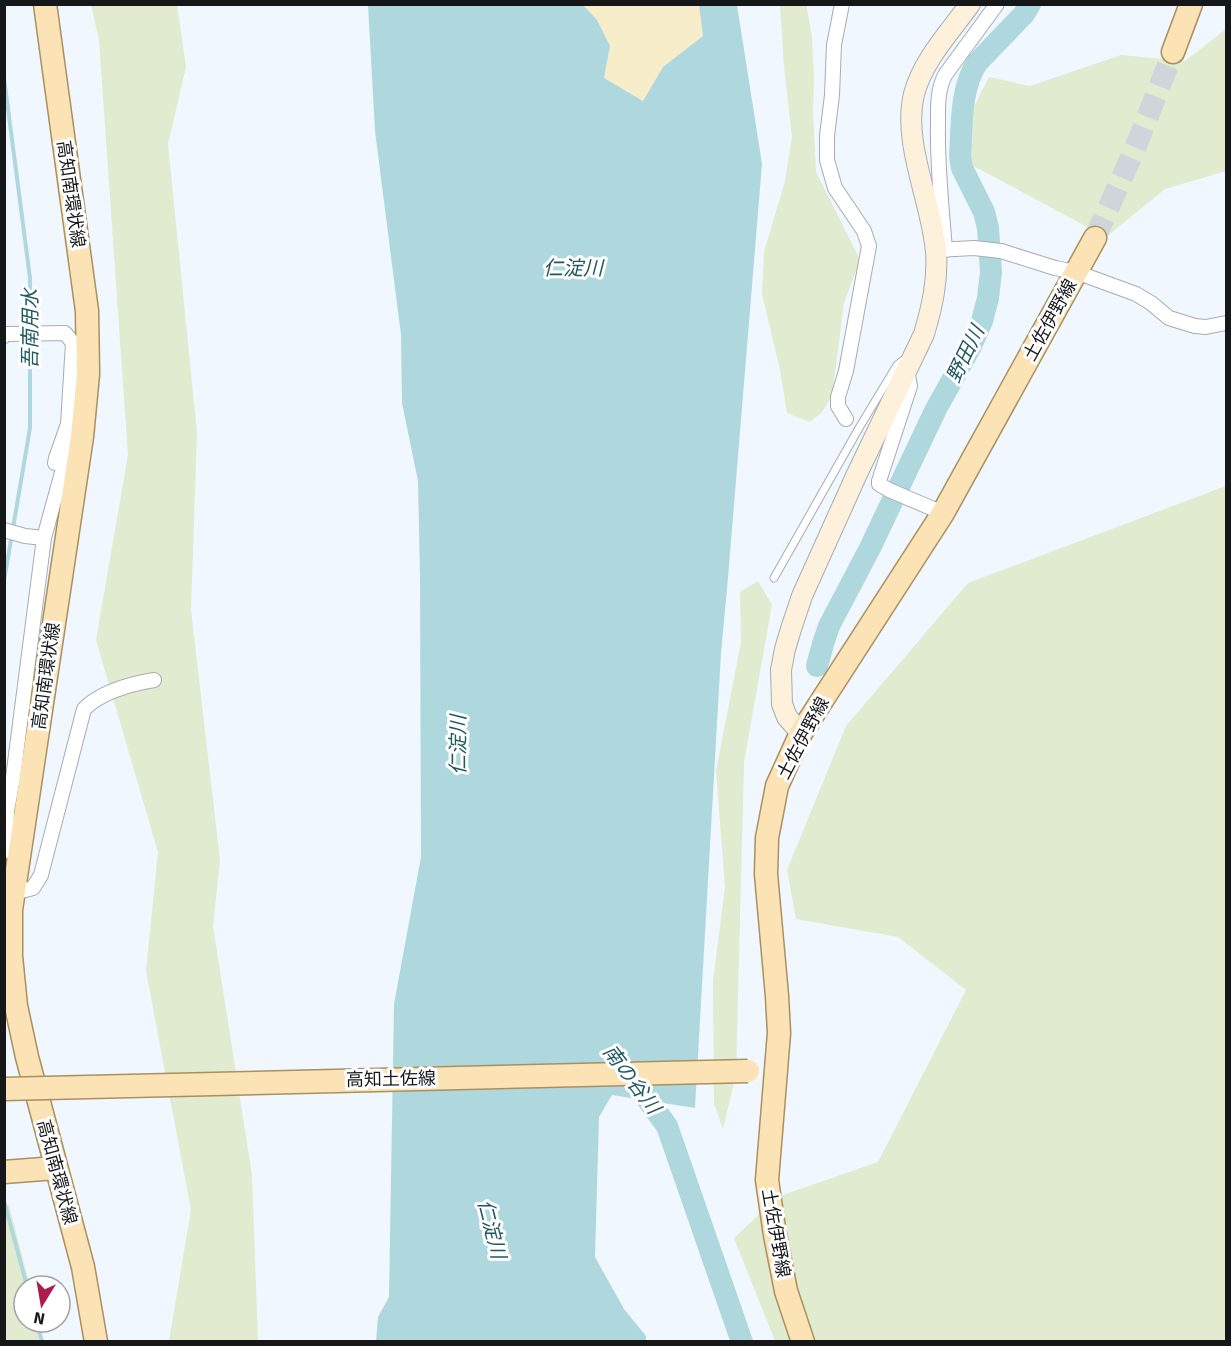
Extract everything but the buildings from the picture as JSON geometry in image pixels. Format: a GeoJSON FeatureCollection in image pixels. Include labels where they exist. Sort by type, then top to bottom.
{"type":"FeatureCollection","features":[{"type":"Feature","properties":{"kind":"main road","name":"高知南環状線"},"geometry":{"type":"LineString","coordinates":[[45,4],[87,311],[88,374],[82,437],[10,906],[11,956],[16,1006],[27,1058],[83,1267],[96,1341]]}},
{"type":"Feature","properties":{"kind":"main road"},"geometry":{"type":"LineString","coordinates":[[1173,52],[1191,4]]}},
{"type":"Feature","properties":{"kind":"main road","name":"土佐伊野線"},"geometry":{"type":"LineString","coordinates":[[802,1341],[786,1291],[767,1180],[779,1033],[766,874],[767,838],[777,786],[801,733],[943,513],[1095,238]]}},
{"type":"Feature","properties":{"kind":"main road","name":"高知土佐線"},"geometry":{"type":"LineString","coordinates":[[4,1089],[777,1070]]}},
{"type":"Feature","properties":{"kind":"main road"},"geometry":{"type":"LineString","coordinates":[[4,1172],[56,1168]]}},
{"type":"Feature","properties":{"kind":"street"},"geometry":{"type":"LineString","coordinates":[[842,4],[834,45],[827,160],[835,188],[864,231],[869,246],[846,371],[838,397],[838,406],[846,419]]}},
{"type":"Feature","properties":{"kind":"street"},"geometry":{"type":"LineString","coordinates":[[940,250],[931,222],[914,145],[911,112],[922,74],[970,4]]}},
{"type":"Feature","properties":{"kind":"street"},"geometry":{"type":"LineString","coordinates":[[801,733],[787,717],[782,704],[781,670],[785,649],[802,596],[924,334],[932,304],[940,250],[937,140],[940,84],[997,4]]}},
{"type":"Feature","properties":{"kind":"street"},"geometry":{"type":"LineString","coordinates":[[940,250],[974,248],[1001,251],[1055,268],[1076,272],[1136,294],[1169,318],[1206,327],[1227,323]]}},
{"type":"Feature","properties":{"kind":"street"},"geometry":{"type":"LineString","coordinates":[[4,336],[7,334],[65,333],[73,343],[68,424],[56,458],[51,511]]}},
{"type":"Feature","properties":{"kind":"street"},"geometry":{"type":"LineString","coordinates":[[907,370],[910,386],[879,484],[943,513]]}},
{"type":"Feature","properties":{"kind":"street"},"geometry":{"type":"LineString","coordinates":[[19,859],[6,848],[7,811],[44,538],[67,454],[73,443],[82,437]]}},
{"type":"Feature","properties":{"kind":"street"},"geometry":{"type":"LineString","coordinates":[[4,530],[44,538]]}},
{"type":"Feature","properties":{"kind":"street"},"geometry":{"type":"LineString","coordinates":[[10,906],[33,888],[41,875],[84,708],[92,701],[131,684],[154,680]]}},
{"type":"Feature","properties":{"kind":"lane"},"geometry":{"type":"LineString","coordinates":[[774,578],[897,365],[916,351]]}},
{"type":"Feature","properties":{"kind":"green space"},"geometry":{"type":"Polygon","coordinates":[[[91,5],[177,5],[186,67],[168,144],[197,433],[191,610],[220,860],[213,926],[252,1175],[258,1341],[169,1341],[191,1210],[146,971],[158,852],[96,640],[128,455],[99,40],[91,5]]]}},
{"type":"Feature","properties":{"kind":"green space"},"geometry":{"type":"Polygon","coordinates":[[[780,5],[807,5],[812,37],[816,172],[860,260],[844,303],[832,396],[822,412],[810,422],[787,413],[780,370],[762,294],[764,252],[785,181],[792,137],[780,5]]]}},
{"type":"Feature","properties":{"kind":"green space"},"geometry":{"type":"Polygon","coordinates":[[[1226,29],[1226,171],[1165,189],[1106,237],[966,162],[966,123],[989,77],[1030,86],[1121,55],[1185,61],[1226,29]]]}},
{"type":"Feature","properties":{"kind":"green space"},"geometry":{"type":"Polygon","coordinates":[[[1226,486],[1226,1341],[775,1341],[734,1238],[777,1197],[878,1162],[966,990],[898,937],[796,919],[787,870],[846,726],[968,583],[1226,486]]]}},
{"type":"Feature","properties":{"kind":"green space"},"geometry":{"type":"Polygon","coordinates":[[[758,581],[772,605],[744,762],[736,1074],[723,1129],[714,1103],[713,981],[725,887],[716,771],[741,642],[740,592],[758,581]]]}},
{"type":"Feature","properties":{"kind":"green space"},"geometry":{"type":"Polygon","coordinates":[[[4,1205],[9,1205],[27,1274],[12,1274],[12,1334],[40,1334],[41,1341],[5,1341],[4,1205]]]}},
{"type":"Feature","properties":{"kind":"sand"},"geometry":{"type":"Polygon","coordinates":[[[583,5],[699,5],[703,36],[663,67],[643,101],[604,78],[610,46],[597,20],[583,5]]]}},
{"type":"Feature","properties":{"kind":"water","name":"仁淀川"},"geometry":{"type":"Polygon","coordinates":[[[368,5],[583,5],[597,20],[610,46],[604,78],[643,101],[663,67],[703,36],[699,5],[737,5],[762,164],[721,653],[695,1108],[612,1095],[599,1117],[595,1257],[624,1309],[646,1336],[646,1341],[376,1341],[378,1317],[389,1297],[394,1004],[421,857],[420,576],[418,481],[402,403],[401,335],[375,131],[368,5]]]}},
{"type":"Feature","properties":{"kind":"waterway","name":"野田川"},"geometry":{"type":"LineString","coordinates":[[817,666],[829,626],[982,321],[991,272],[988,228],[984,212],[962,168],[960,156],[965,96],[967,84],[977,63],[1024,14],[1030,4]]}},
{"type":"Feature","properties":{"kind":"waterway","name":"吾南用水"},"geometry":{"type":"LineString","coordinates":[[4,78],[30,278],[30,330]]}},
{"type":"Feature","properties":{"kind":"waterway","name":"吾南用水"},"geometry":{"type":"LineString","coordinates":[[4,581],[30,428],[30,338]]}},
{"type":"Feature","properties":{"kind":"waterway","name":"南の谷川"},"geometry":{"type":"LineString","coordinates":[[631,1077],[667,1126],[742,1342]]}},
{"type":"Feature","properties":{"kind":"waterway","name":"吾南用水"},"geometry":{"type":"LineString","coordinates":[[4,1201],[24,1274]]}},
{"type":"Feature","properties":{"kind":"waterway","name":"吾南用水"},"geometry":{"type":"LineString","coordinates":[[40,1334],[42,1342]]}},
{"type":"Feature","properties":{"kind":"tunnel"},"geometry":{"type":"LineString","coordinates":[[1095,238],[1136,146],[1173,52]]}}]}
